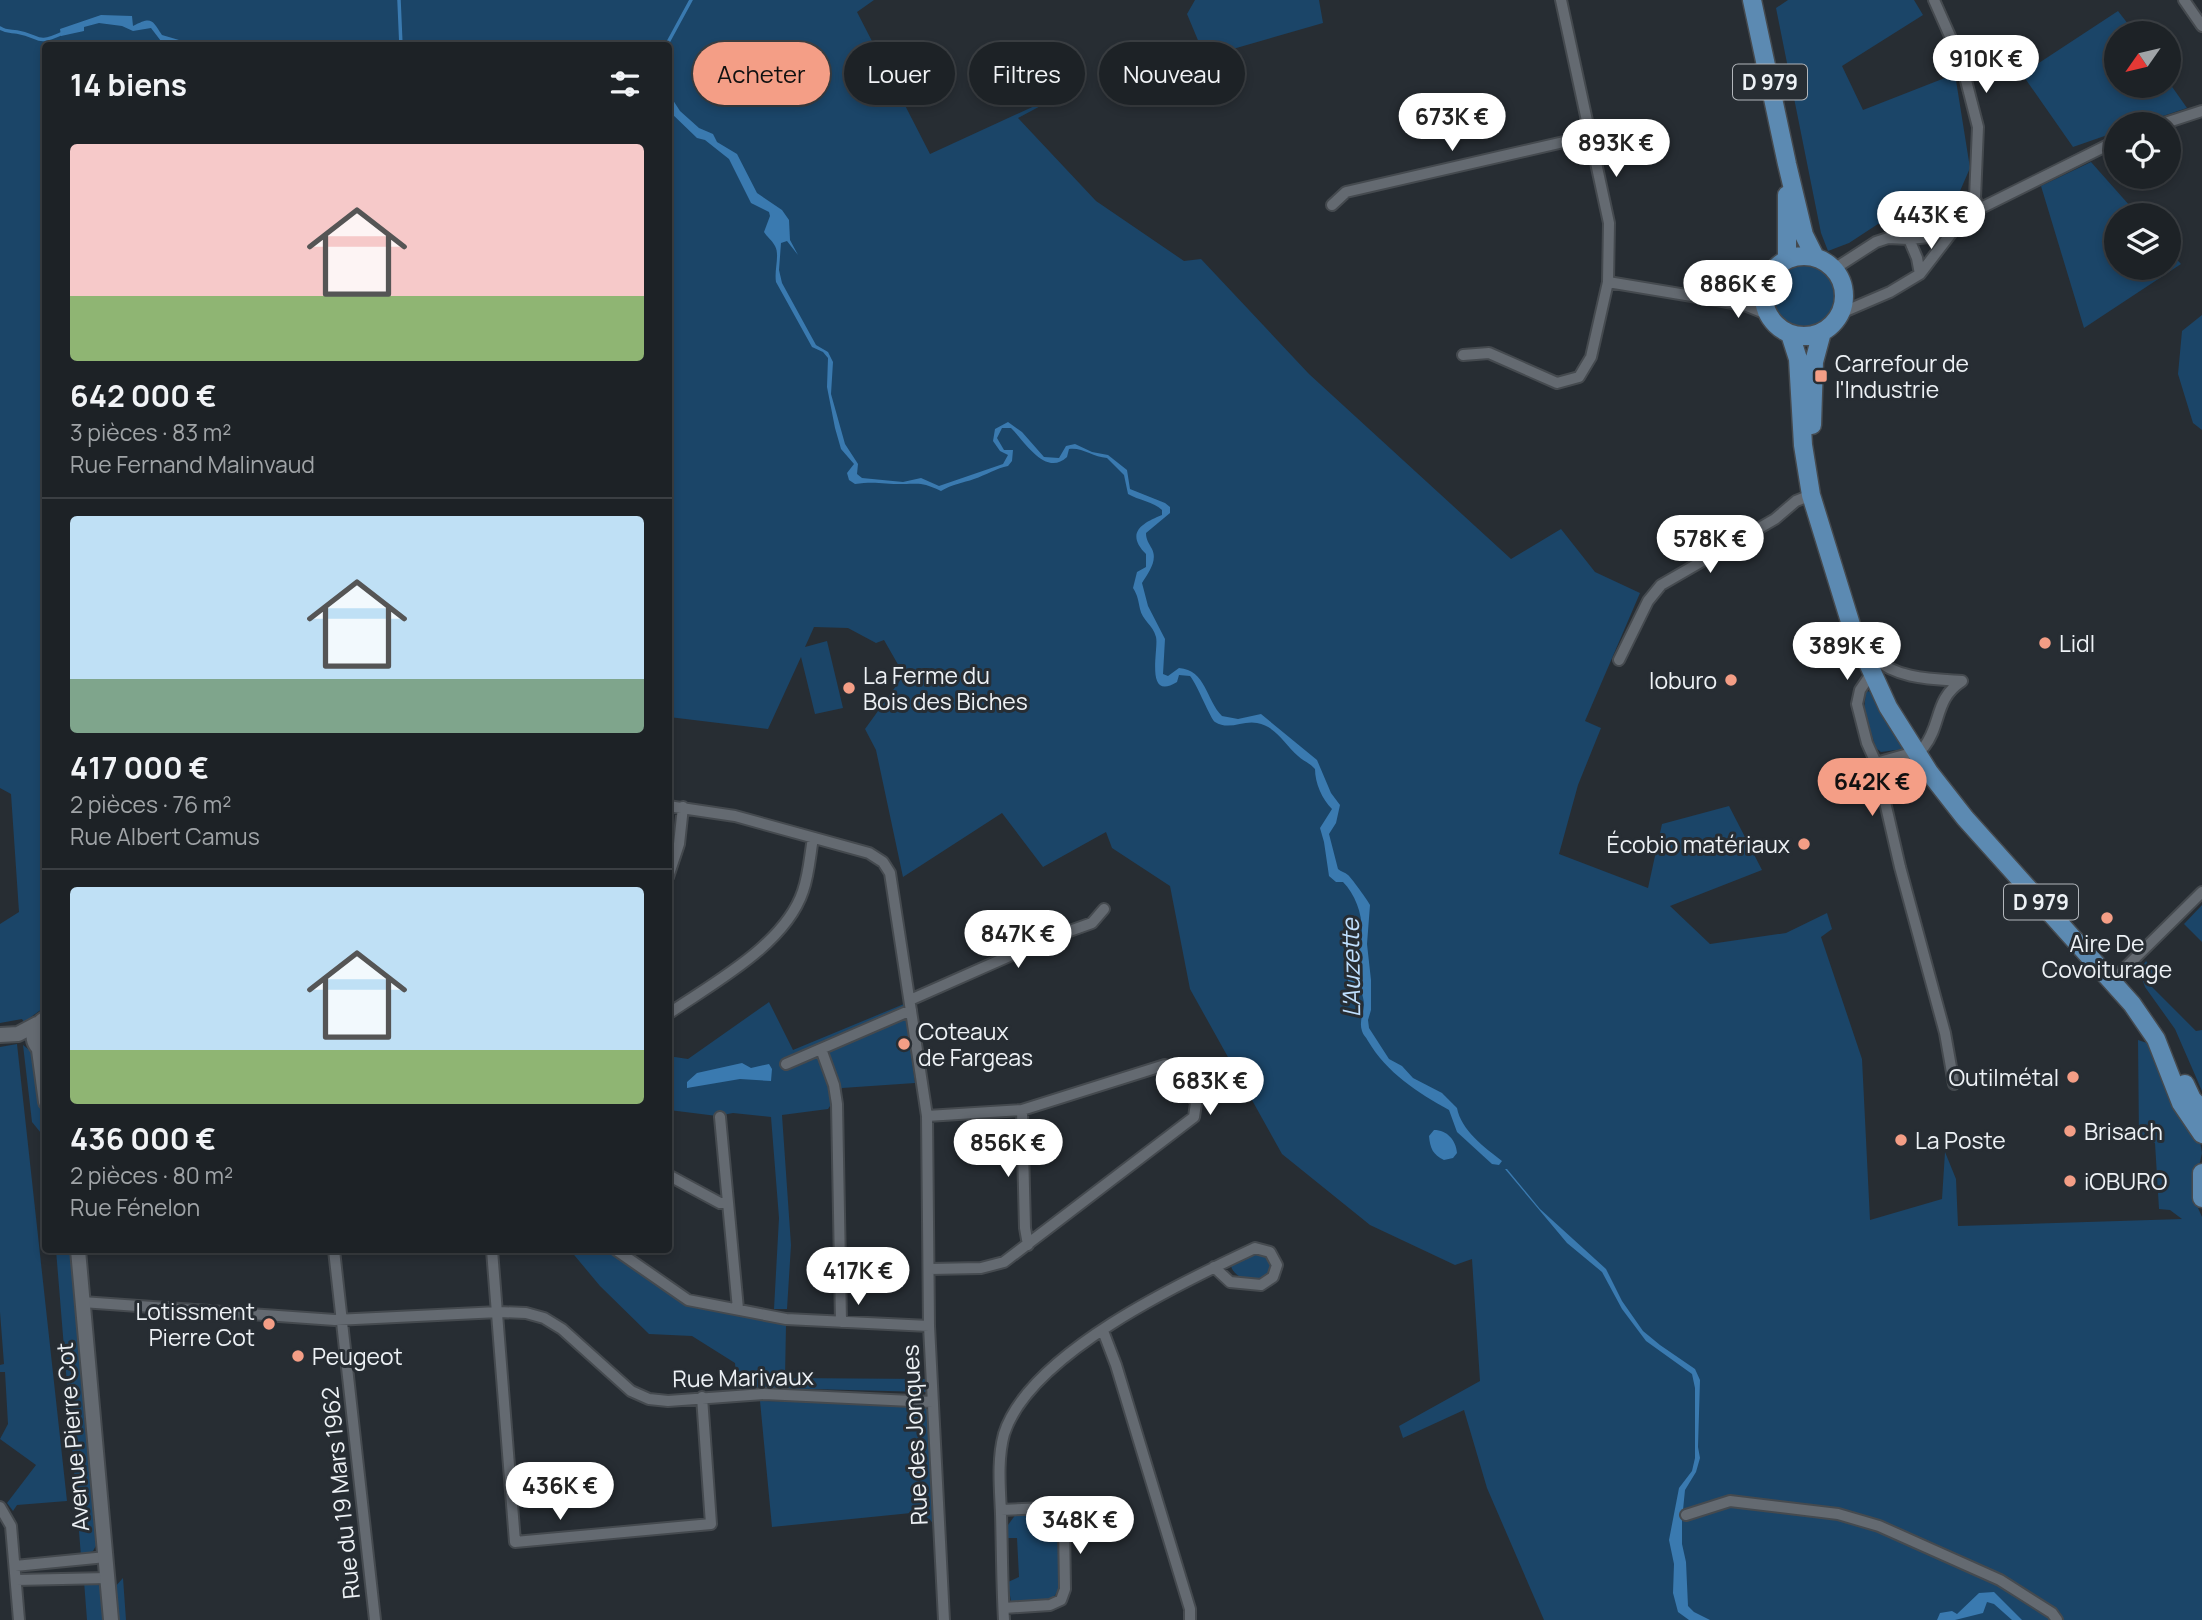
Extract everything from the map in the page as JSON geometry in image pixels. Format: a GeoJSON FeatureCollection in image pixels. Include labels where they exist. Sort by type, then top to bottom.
{"type":"FeatureCollection","features":[{"type":"Feature","properties":{"kind":"main road","name":"D 979"},"geometry":{"type":"LineString","coordinates":[[1752,0],[1804,235],[1815,257]]}},
{"type":"Feature","properties":{"kind":"main road","name":"D 979"},"geometry":{"type":"LineString","coordinates":[[1787,164],[1787,259]]}},
{"type":"Feature","properties":{"kind":"main road"},"geometry":{"type":"LineString","coordinates":[[1805,255],[1815,257],[1834,269],[1840,279],[1844,290],[1841,313],[1833,324],[1822,332],[1801,337],[1790,334],[1773,323],[1767,314],[1764,286],[1777,265],[1787,259],[1805,255]]}},
{"type":"Feature","properties":{"kind":"main road","name":"D 979"},"geometry":{"type":"LineString","coordinates":[[1822,332],[1814,362],[1814,460],[1826,521],[1872,666]]}},
{"type":"Feature","properties":{"kind":"main road","name":"D 979"},"geometry":{"type":"LineString","coordinates":[[1790,334],[1798,359],[1803,445],[1811,495],[1848,617],[1872,666],[1896,702],[1920,749],[1965,818],[2132,1004],[2156,1040],[2181,1102],[2202,1135]]}},
{"type":"Feature","properties":{"kind":"main road","name":"D 979"},"geometry":{"type":"LineString","coordinates":[[1920,749],[2120,973],[2161,1028],[2192,1099],[2202,1110]]}},
{"type":"Feature","properties":{"kind":"main road"},"geometry":{"type":"LineString","coordinates":[[2202,1173],[2202,1198]]}},
{"type":"Feature","properties":{"kind":"street"},"geometry":{"type":"LineString","coordinates":[[1463,355],[1489,353],[1557,383],[1579,377],[1591,357],[1608,282],[1609,223],[1560,0]]}},
{"type":"Feature","properties":{"kind":"street"},"geometry":{"type":"LineString","coordinates":[[1934,0],[1961,61],[1978,127],[1975,198],[1979,209]]}},
{"type":"Feature","properties":{"kind":"street"},"geometry":{"type":"LineString","coordinates":[[2184,0],[2202,26]]}},
{"type":"Feature","properties":{"kind":"street"},"geometry":{"type":"LineString","coordinates":[[2181,118],[2202,111]]}},
{"type":"Feature","properties":{"kind":"street"},"geometry":{"type":"LineString","coordinates":[[1332,205],[1346,192],[1590,136]]}},
{"type":"Feature","properties":{"kind":"street"},"geometry":{"type":"LineString","coordinates":[[1834,269],[1876,242],[1888,238],[1929,237],[1957,225],[1979,209],[2104,147]]}},
{"type":"Feature","properties":{"kind":"street"},"geometry":{"type":"LineString","coordinates":[[1841,313],[1890,292],[1920,274],[1957,225]]}},
{"type":"Feature","properties":{"kind":"street"},"geometry":{"type":"LineString","coordinates":[[1909,239],[1920,274]]}},
{"type":"Feature","properties":{"kind":"street"},"geometry":{"type":"LineString","coordinates":[[1608,282],[1747,306],[1767,314]]}},
{"type":"Feature","properties":{"kind":"street"},"geometry":{"type":"LineString","coordinates":[[1716,300],[1764,286]]}},
{"type":"Feature","properties":{"kind":"street"},"geometry":{"type":"LineString","coordinates":[[1619,660],[1648,601],[1661,585],[1775,519],[1796,501],[1811,495]]}},
{"type":"Feature","properties":{"kind":"street"},"geometry":{"type":"LineString","coordinates":[[1876,762],[1920,749],[1932,737],[1943,699],[1962,681],[1911,676],[1872,666],[1860,690],[1857,704],[1867,743],[1876,762],[1899,867],[1945,1033],[1954,1084]]}},
{"type":"Feature","properties":{"kind":"street"},"geometry":{"type":"LineString","coordinates":[[672,806],[735,816],[813,838],[803,892],[784,927],[742,963],[672,1011]]}},
{"type":"Feature","properties":{"kind":"street"},"geometry":{"type":"LineString","coordinates":[[672,865],[679,844],[683,807]]}},
{"type":"Feature","properties":{"kind":"street","name":"Rue des Jonques"},"geometry":{"type":"LineString","coordinates":[[813,838],[869,853],[883,862],[890,873],[927,1116],[929,1326],[944,1620]]}},
{"type":"Feature","properties":{"kind":"street"},"geometry":{"type":"LineString","coordinates":[[2120,973],[2202,892]]}},
{"type":"Feature","properties":{"kind":"street"},"geometry":{"type":"LineString","coordinates":[[786,1064],[1050,938],[1092,923],[1104,909]]}},
{"type":"Feature","properties":{"kind":"street"},"geometry":{"type":"LineString","coordinates":[[0,1035],[18,1034],[41,1021]]}},
{"type":"Feature","properties":{"kind":"street"},"geometry":{"type":"LineString","coordinates":[[40,1049],[33,1034],[41,1021]]}},
{"type":"Feature","properties":{"kind":"street"},"geometry":{"type":"LineString","coordinates":[[18,1034],[40,1049]]}},
{"type":"Feature","properties":{"kind":"street"},"geometry":{"type":"LineString","coordinates":[[821,1049],[834,1085],[836,1104],[841,1322]]}},
{"type":"Feature","properties":{"kind":"street"},"geometry":{"type":"LineString","coordinates":[[927,1116],[1022,1110],[1165,1065],[1176,1069],[1196,1103],[1194,1117],[1004,1262],[981,1268],[930,1269]]}},
{"type":"Feature","properties":{"kind":"street"},"geometry":{"type":"LineString","coordinates":[[1022,1110],[1025,1228],[1028,1245]]}},
{"type":"Feature","properties":{"kind":"street"},"geometry":{"type":"LineString","coordinates":[[720,1117],[738,1309]]}},
{"type":"Feature","properties":{"kind":"street"},"geometry":{"type":"LineString","coordinates":[[672,1177],[720,1203],[728,1202]]}},
{"type":"Feature","properties":{"kind":"street"},"geometry":{"type":"LineString","coordinates":[[1001,1510],[1047,1508],[1057,1513],[1064,1526],[1065,1589],[1061,1600],[1050,1605],[1004,1614],[999,1466],[1003,1436],[1012,1413],[1026,1392],[1072,1352],[1139,1306],[1214,1267],[1255,1248],[1270,1252],[1277,1265],[1273,1277],[1261,1285],[1230,1282],[1214,1267]]}},
{"type":"Feature","properties":{"kind":"street","name":"Avenue Pierre Cot"},"geometry":{"type":"LineString","coordinates":[[78,1253],[111,1620]]}},
{"type":"Feature","properties":{"kind":"street","name":"Rue du 19 Mars 1962"},"geometry":{"type":"LineString","coordinates":[[334,1253],[375,1620]]}},
{"type":"Feature","properties":{"kind":"street"},"geometry":{"type":"LineString","coordinates":[[492,1253],[515,1542],[711,1524],[702,1397]]}},
{"type":"Feature","properties":{"kind":"street"},"geometry":{"type":"LineString","coordinates":[[620,1253],[688,1300],[786,1319],[929,1326]]}},
{"type":"Feature","properties":{"kind":"street","name":"Rue Marivaux"},"geometry":{"type":"LineString","coordinates":[[82,1302],[342,1320],[526,1313],[562,1329],[631,1391],[649,1399],[668,1401],[764,1394],[933,1402]]}},
{"type":"Feature","properties":{"kind":"street"},"geometry":{"type":"LineString","coordinates":[[1103,1331],[1116,1364],[1190,1609],[1190,1620]]}},
{"type":"Feature","properties":{"kind":"street"},"geometry":{"type":"LineString","coordinates":[[1686,1515],[1730,1501],[1838,1514],[1879,1526],[2000,1580],[2052,1613],[2057,1620]]}},
{"type":"Feature","properties":{"kind":"street"},"geometry":{"type":"LineString","coordinates":[[0,1507],[11,1526],[19,1620]]}},
{"type":"Feature","properties":{"kind":"street"},"geometry":{"type":"LineString","coordinates":[[15,1566],[106,1557]]}},
{"type":"Feature","properties":{"kind":"street"},"geometry":{"type":"LineString","coordinates":[[16,1580],[108,1578]]}},
{"type":"Feature","properties":{"kind":"shaded area"},"geometry":{"type":"Polygon","coordinates":[[[0,0],[874,0],[857,12],[872,42],[844,42],[844,105],[905,105],[930,154],[1037,105],[1042,105],[1018,118],[1096,201],[1184,261],[1201,259],[1309,374],[1511,559],[1561,529],[1595,572],[1640,593],[1585,721],[1601,728],[1578,785],[1559,854],[1648,888],[1662,824],[1729,806],[1762,870],[1670,906],[1710,944],[1786,933],[1827,913],[1832,929],[1821,937],[1862,1059],[1870,1220],[1942,1199],[1945,1152],[1956,1179],[1958,1226],[2182,1219],[2170,1210],[2159,1209],[2155,1143],[2139,1139],[2138,1040],[2150,1044],[2199,1135],[2202,1153],[2195,1201],[2202,1217],[2202,1620],[1544,1620],[1487,1488],[1464,1410],[1403,1438],[1399,1426],[1480,1381],[1472,1259],[1455,1265],[1370,1225],[1282,1154],[1190,989],[1170,886],[1112,848],[1106,832],[1043,867],[1002,813],[903,877],[876,750],[865,729],[904,675],[884,640],[876,643],[848,628],[814,627],[805,647],[827,641],[843,708],[815,714],[801,657],[768,729],[672,717],[672,42],[42,42],[42,1009],[24,1022],[22,1019],[0,1023],[0,924],[19,912],[11,794],[0,788],[0,0]]]}},
{"type":"Feature","properties":{"kind":"shaded area"},"geometry":{"type":"Polygon","coordinates":[[[1195,0],[1319,0],[1323,23],[1245,45],[1245,42],[1199,42],[1187,14],[1195,0]]]}},
{"type":"Feature","properties":{"kind":"shaded area"},"geometry":{"type":"Polygon","coordinates":[[[1788,0],[1914,0],[1923,15],[1842,66],[1863,110],[1955,74],[1970,168],[1950,214],[1936,223],[1909,229],[1878,224],[1849,243],[1828,251],[1821,233],[1776,8],[1788,0]]]}},
{"type":"Feature","properties":{"kind":"shaded area"},"geometry":{"type":"Polygon","coordinates":[[[2118,11],[2126,21],[2104,21],[2104,98],[2180,98],[2187,108],[2175,112],[2104,112],[2104,136],[2073,147],[2022,74],[2118,11]]]}},
{"type":"Feature","properties":{"kind":"shaded area"},"geometry":{"type":"Polygon","coordinates":[[[101,15],[132,16],[133,26],[148,20],[162,35],[181,42],[162,42],[151,28],[133,31],[122,26],[99,23],[84,27],[84,31],[61,36],[60,29],[101,15]]]}},
{"type":"Feature","properties":{"kind":"shaded area"},"geometry":{"type":"Polygon","coordinates":[[[672,99],[680,111],[699,128],[713,134],[717,142],[737,154],[757,193],[782,210],[789,220],[790,240],[798,255],[787,241],[781,243],[779,270],[782,283],[816,345],[828,352],[833,362],[831,394],[845,444],[858,464],[857,474],[862,478],[903,482],[921,478],[939,486],[1003,464],[1008,455],[1000,451],[993,441],[995,429],[1008,422],[1022,432],[1044,457],[1059,458],[1066,446],[1075,444],[1092,452],[1108,455],[1127,470],[1130,489],[1170,507],[1170,513],[1146,533],[1154,558],[1142,583],[1148,606],[1165,639],[1163,674],[1168,676],[1179,668],[1188,670],[1200,680],[1222,716],[1238,719],[1261,714],[1317,760],[1331,793],[1340,805],[1336,823],[1329,834],[1338,869],[1349,876],[1370,905],[1367,944],[1371,980],[1369,1028],[1389,1059],[1402,1066],[1413,1078],[1442,1093],[1457,1108],[1468,1131],[1502,1161],[1499,1165],[1492,1164],[1457,1132],[1449,1110],[1414,1089],[1384,1063],[1362,1032],[1364,1005],[1361,989],[1348,984],[1348,979],[1361,944],[1362,925],[1358,906],[1349,889],[1343,882],[1336,882],[1329,876],[1320,828],[1332,809],[1320,790],[1315,769],[1264,725],[1252,722],[1226,726],[1215,722],[1190,676],[1179,675],[1177,682],[1167,686],[1160,685],[1157,680],[1156,637],[1141,613],[1133,588],[1137,572],[1146,567],[1146,554],[1140,547],[1137,535],[1143,525],[1162,515],[1162,510],[1128,494],[1124,475],[1107,458],[1069,449],[1067,457],[1051,463],[1029,449],[1011,428],[1002,428],[997,438],[1004,450],[1013,450],[1012,461],[1008,466],[941,491],[922,484],[855,484],[849,480],[847,473],[854,464],[841,449],[835,428],[827,387],[828,358],[823,352],[812,347],[776,282],[776,250],[764,232],[769,212],[751,203],[729,159],[705,140],[697,138],[672,114],[672,99]]]}},
{"type":"Feature","properties":{"kind":"shaded area"},"geometry":{"type":"Polygon","coordinates":[[[2091,162],[2104,177],[2104,189],[2115,189],[2127,203],[2104,203],[2104,280],[2157,280],[2084,328],[2041,186],[2091,162]]]}},
{"type":"Feature","properties":{"kind":"shaded area"},"geometry":{"type":"Polygon","coordinates":[[[1804,266],[1816,268],[1826,275],[1833,285],[1833,309],[1826,319],[1816,326],[1804,328],[1792,326],[1782,319],[1775,309],[1773,297],[1775,285],[1782,275],[1792,268],[1804,266]]]}},
{"type":"Feature","properties":{"kind":"shaded area"},"geometry":{"type":"Polygon","coordinates":[[[2202,315],[2202,430],[2193,423],[2178,374],[2182,331],[2202,315]]]}},
{"type":"Feature","properties":{"kind":"shaded area"},"geometry":{"type":"Polygon","coordinates":[[[1866,691],[1872,692],[1904,749],[1881,752],[1876,748],[1864,711],[1866,691]]]}},
{"type":"Feature","properties":{"kind":"shaded area"},"geometry":{"type":"Polygon","coordinates":[[[2202,905],[2202,942],[2184,924],[2202,905]]]}},
{"type":"Feature","properties":{"kind":"shaded area"},"geometry":{"type":"Polygon","coordinates":[[[2146,961],[2153,973],[2150,985],[2196,1031],[2202,1030],[2202,1091],[2175,1029],[2145,987],[2139,970],[2146,961]]]}},
{"type":"Feature","properties":{"kind":"shaded area"},"geometry":{"type":"Polygon","coordinates":[[[769,1002],[793,1050],[904,1004],[915,1083],[842,1088],[828,1109],[782,1115],[791,1245],[787,1309],[774,1309],[779,1218],[771,1117],[733,1113],[717,1116],[672,1110],[672,1057],[688,1059],[769,1002]]]}},
{"type":"Feature","properties":{"kind":"shaded area"},"geometry":{"type":"Polygon","coordinates":[[[17,1044],[67,1501],[17,1505],[13,1511],[7,1503],[36,1465],[0,1439],[8,1424],[5,1372],[0,1372],[0,1365],[4,1364],[0,1312],[0,1047],[17,1044]]]}},
{"type":"Feature","properties":{"kind":"shaded area"},"geometry":{"type":"Polygon","coordinates":[[[23,1045],[33,1053],[42,1102],[42,1134],[32,1122],[23,1045]]]}},
{"type":"Feature","properties":{"kind":"shaded area"},"geometry":{"type":"Polygon","coordinates":[[[742,1063],[751,1068],[769,1064],[772,1069],[771,1081],[740,1079],[687,1088],[687,1082],[697,1073],[742,1063]]]}},
{"type":"Feature","properties":{"kind":"shaded area"},"geometry":{"type":"Polygon","coordinates":[[[1434,1130],[1447,1134],[1453,1140],[1457,1153],[1453,1158],[1444,1160],[1433,1151],[1429,1136],[1434,1130]]]}},
{"type":"Feature","properties":{"kind":"shaded area"},"geometry":{"type":"Polygon","coordinates":[[[1505,1169],[1540,1209],[1606,1269],[1622,1301],[1643,1331],[1695,1369],[1700,1380],[1700,1458],[1696,1472],[1685,1490],[1682,1544],[1686,1562],[1688,1606],[1710,1620],[1689,1620],[1678,1612],[1673,1593],[1674,1564],[1669,1540],[1679,1488],[1692,1471],[1695,1458],[1695,1388],[1692,1374],[1646,1341],[1622,1309],[1602,1272],[1567,1243],[1505,1169]]]}},
{"type":"Feature","properties":{"kind":"shaded area"},"geometry":{"type":"Polygon","coordinates":[[[1256,1252],[1269,1259],[1269,1274],[1256,1280],[1235,1273],[1231,1266],[1234,1262],[1256,1252]]]}},
{"type":"Feature","properties":{"kind":"shaded area"},"geometry":{"type":"Polygon","coordinates":[[[56,1253],[72,1253],[98,1542],[93,1551],[81,1556],[56,1253]]]}},
{"type":"Feature","properties":{"kind":"shaded area"},"geometry":{"type":"Polygon","coordinates":[[[572,1253],[611,1253],[692,1306],[786,1325],[785,1378],[925,1379],[926,1392],[737,1387],[735,1363],[692,1336],[649,1334],[600,1286],[572,1253]]]}},
{"type":"Feature","properties":{"kind":"shaded area"},"geometry":{"type":"Polygon","coordinates":[[[760,1401],[921,1404],[930,1412],[932,1522],[921,1512],[772,1527],[760,1401]]]}},
{"type":"Feature","properties":{"kind":"shaded area"},"geometry":{"type":"Polygon","coordinates":[[[1046,1513],[1057,1522],[1059,1589],[1052,1600],[1011,1602],[1008,1582],[1019,1577],[1017,1538],[1008,1538],[1008,1525],[1016,1514],[1046,1513]]]}},
{"type":"Feature","properties":{"kind":"shaded area"},"geometry":{"type":"Polygon","coordinates":[[[123,1578],[126,1620],[117,1620],[114,1588],[123,1578]]]}},
{"type":"Feature","properties":{"kind":"shaded area"},"geometry":{"type":"Polygon","coordinates":[[[84,1581],[97,1583],[102,1589],[104,1620],[87,1620],[84,1581]]]}},
{"type":"Feature","properties":{"kind":"shaded area"},"geometry":{"type":"Polygon","coordinates":[[[1994,1592],[2022,1620],[2012,1620],[1994,1604],[1987,1602],[1983,1613],[1955,1620],[1937,1620],[1940,1613],[1952,1611],[1957,1614],[1979,1593],[1994,1592]]]}},
{"type":"Feature","properties":{"kind":"waterway"},"geometry":{"type":"LineString","coordinates":[[399,0],[401,42]]}},
{"type":"Feature","properties":{"kind":"waterway"},"geometry":{"type":"LineString","coordinates":[[668,42],[691,0]]}},
{"type":"Feature","properties":{"kind":"waterway","name":"L'Auzette"},"geometry":{"type":"LineString","coordinates":[[0,28],[38,39],[63,33]]}},
{"type":"Feature","properties":{"kind":"place","name":"Carrefour de l'Industrie"},"geometry":{"type":"Point","coordinates":[1821,376]}},
{"type":"Feature","properties":{"kind":"place","name":"Lidl"},"geometry":{"type":"Point","coordinates":[2045,643]}},
{"type":"Feature","properties":{"kind":"place","name":"Ioburo"},"geometry":{"type":"Point","coordinates":[1731,680]}},
{"type":"Feature","properties":{"kind":"place","name":"La Ferme du Bois des Biches"},"geometry":{"type":"Point","coordinates":[849,688]}},
{"type":"Feature","properties":{"kind":"place","name":"Écobio matériaux"},"geometry":{"type":"Point","coordinates":[1804,844]}},
{"type":"Feature","properties":{"kind":"place","name":"Aire De Covoiturage"},"geometry":{"type":"Point","coordinates":[2107,918]}},
{"type":"Feature","properties":{"kind":"place","name":"Coteaux de Fargeas"},"geometry":{"type":"Point","coordinates":[904,1044]}},
{"type":"Feature","properties":{"kind":"place","name":"Outilmétal"},"geometry":{"type":"Point","coordinates":[2073,1077]}},
{"type":"Feature","properties":{"kind":"place","name":"Brisach"},"geometry":{"type":"Point","coordinates":[2070,1131]}},
{"type":"Feature","properties":{"kind":"place","name":"La Poste"},"geometry":{"type":"Point","coordinates":[1901,1140]}},
{"type":"Feature","properties":{"kind":"place","name":"iOBURO"},"geometry":{"type":"Point","coordinates":[2070,1181]}},
{"type":"Feature","properties":{"kind":"place","name":"Lotissment Pierre Cot"},"geometry":{"type":"Point","coordinates":[269,1324]}},
{"type":"Feature","properties":{"kind":"place","name":"Peugeot"},"geometry":{"type":"Point","coordinates":[298,1356]}}]}
